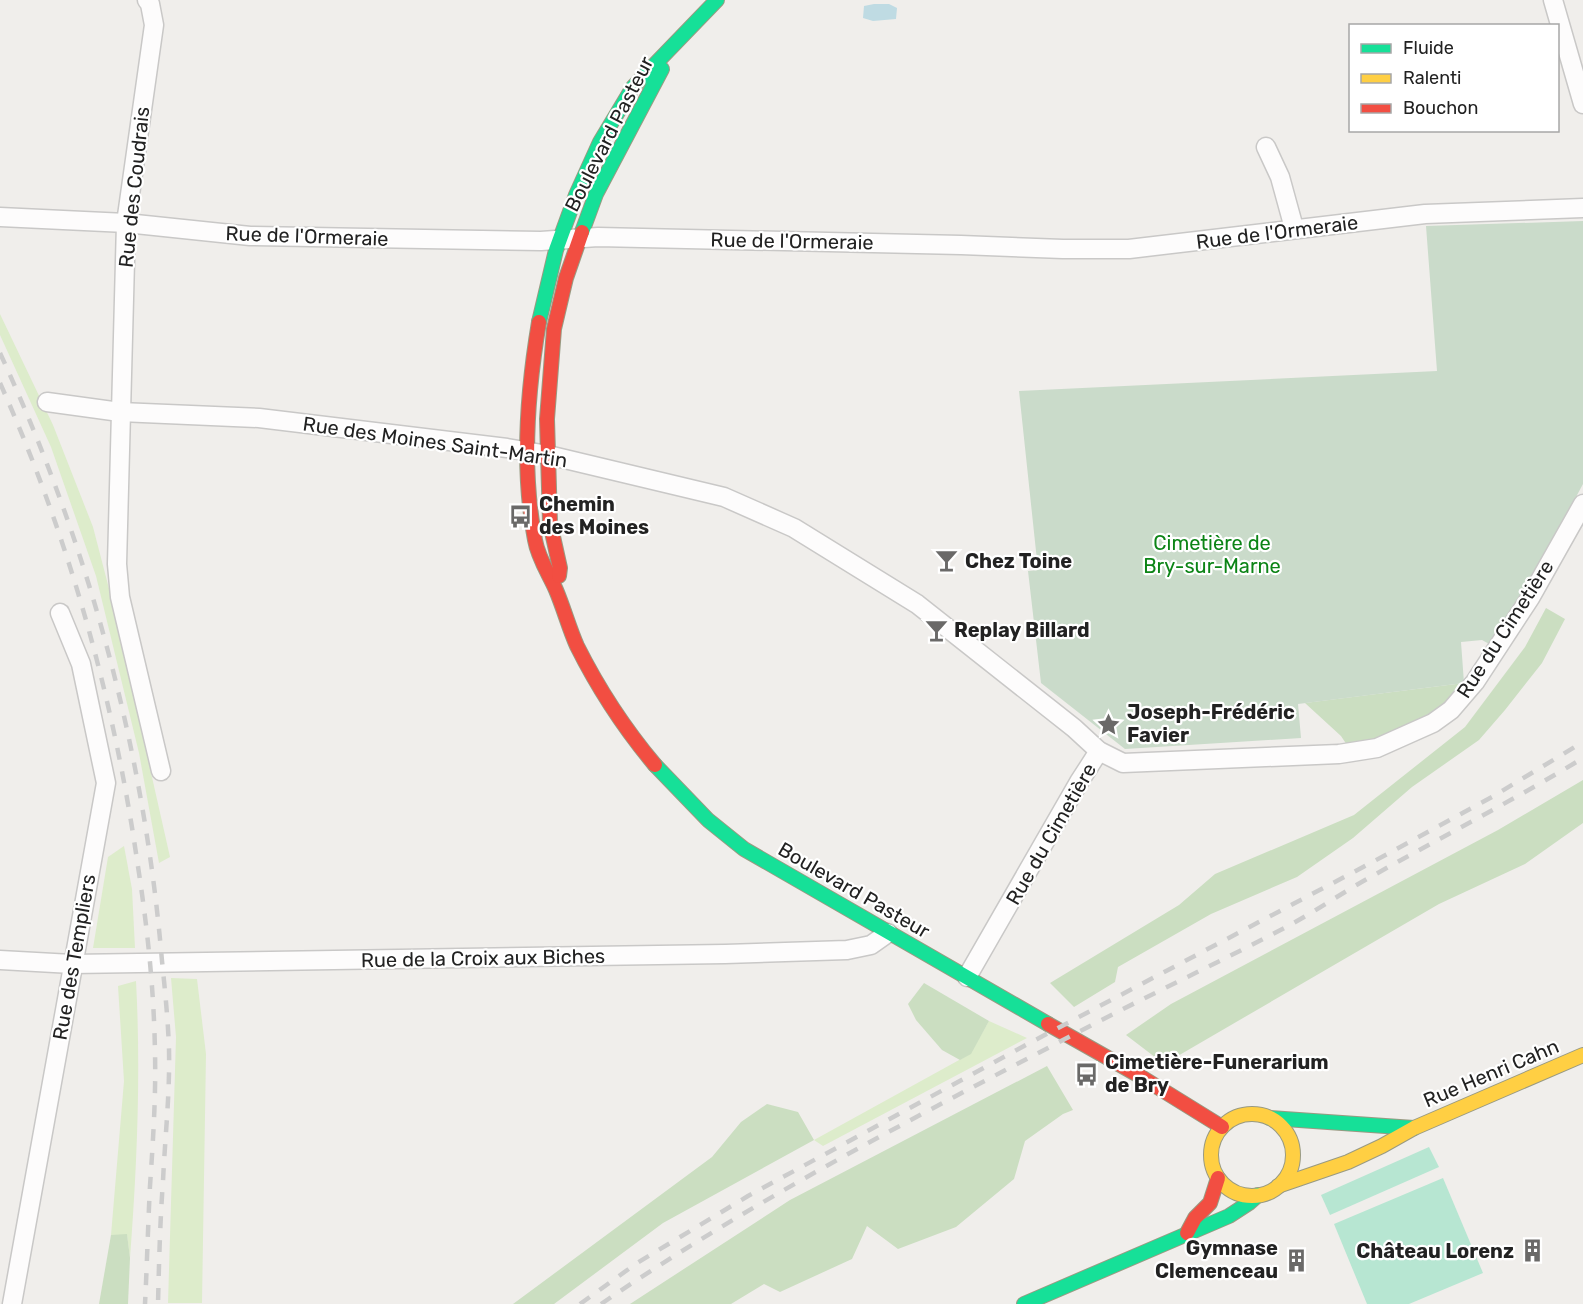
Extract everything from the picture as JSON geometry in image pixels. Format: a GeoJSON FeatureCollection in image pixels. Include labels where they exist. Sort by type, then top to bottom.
{"type":"FeatureCollection","features":[{"type":"Feature","properties":{"kind":"main road","name":"Boulevard Pasteur"},"geometry":{"type":"LineString","coordinates":[[717,0],[630,90],[596,150],[560,238],[548,274],[532,364],[527,452],[535,542],[576,642],[599,687],[627,730],[657,768],[693,807],[734,842],[888,933],[1138,1075],[1222,1126]]}},
{"type":"Feature","properties":{"kind":"main road","name":"Boulevard Pasteur"},"geometry":{"type":"LineString","coordinates":[[558,594],[560,568],[550,523],[547,419],[554,329],[566,278],[596,194],[674,46]]}},
{"type":"Feature","properties":{"kind":"main road","name":"Rue Henri Cahn"},"geometry":{"type":"LineString","coordinates":[[1278,1186],[1305,1178],[1394,1140],[1414,1128],[1583,1055]]}},
{"type":"Feature","properties":{"kind":"main road"},"geometry":{"type":"LineString","coordinates":[[1270,1118],[1281,1126],[1292,1150],[1292,1164],[1287,1176],[1278,1186],[1258,1195],[1247,1196],[1235,1192],[1218,1178],[1212,1165],[1211,1151],[1214,1138],[1222,1126],[1244,1114],[1257,1114],[1270,1118],[1414,1128]]}},
{"type":"Feature","properties":{"kind":"main road"},"geometry":{"type":"LineString","coordinates":[[1187,1233],[1195,1218],[1210,1203],[1218,1178]]}},
{"type":"Feature","properties":{"kind":"main road"},"geometry":{"type":"LineString","coordinates":[[1024,1304],[1187,1233],[1228,1218],[1249,1205],[1258,1195]]}},
{"type":"Feature","properties":{"kind":"street","name":"Rue des Coudrais"},"geometry":{"type":"LineString","coordinates":[[147,0],[150,4],[154,25],[126,223],[117,564],[120,597],[161,771]]}},
{"type":"Feature","properties":{"kind":"street"},"geometry":{"type":"LineString","coordinates":[[1553,0],[1583,104]]}},
{"type":"Feature","properties":{"kind":"street"},"geometry":{"type":"LineString","coordinates":[[1266,147],[1280,177],[1294,228]]}},
{"type":"Feature","properties":{"kind":"street","name":"Rue de l'Ormeraie"},"geometry":{"type":"LineString","coordinates":[[0,217],[126,223],[250,236],[541,241],[579,238],[1128,249],[1425,214],[1583,208]]}},
{"type":"Feature","properties":{"kind":"street","name":"Rue des Moines Saint-Martin"},"geometry":{"type":"LineString","coordinates":[[47,402],[120,412],[259,418],[527,452],[724,497],[794,528],[917,604],[1100,751]]}},
{"type":"Feature","properties":{"kind":"street","name":"Rue du Cimetière"},"geometry":{"type":"LineString","coordinates":[[967,977],[1079,782],[1100,751],[1123,763],[1339,754],[1377,748],[1433,723],[1451,710],[1475,682],[1530,598],[1583,504]]}},
{"type":"Feature","properties":{"kind":"street","name":"Rue des Templiers"},"geometry":{"type":"LineString","coordinates":[[12,1304],[106,783],[81,664],[60,613]]}},
{"type":"Feature","properties":{"kind":"street","name":"Rue de la Croix aux Biches"},"geometry":{"type":"LineString","coordinates":[[0,960],[72,964],[847,951],[871,945],[888,933]]}},
{"type":"Feature","properties":{"kind":"green space","name":"Cimetière de Bry-sur-Marne"},"geometry":{"type":"Polygon","coordinates":[[[1583,221],[1583,484],[1522,597],[1491,645],[1482,640],[1461,642],[1464,683],[1298,704],[1301,738],[1125,749],[1041,683],[1028,571],[1038,570],[1019,391],[1437,371],[1426,226],[1583,221]]]}},
{"type":"Feature","properties":{"kind":"green space"},"geometry":{"type":"Polygon","coordinates":[[[0,314],[53,425],[93,527],[113,604],[170,857],[159,863],[139,753],[96,576],[51,447],[0,335],[0,314]]]}},
{"type":"Feature","properties":{"kind":"green space"},"geometry":{"type":"Polygon","coordinates":[[[1546,608],[1565,619],[1542,663],[1505,710],[1479,740],[1412,787],[1353,838],[1297,877],[1211,914],[1118,967],[1115,982],[1074,1007],[1050,983],[1179,905],[1215,874],[1354,815],[1465,727],[1525,647],[1546,608]]]}},
{"type":"Feature","properties":{"kind":"green space"},"geometry":{"type":"Polygon","coordinates":[[[1464,683],[1441,713],[1351,751],[1341,736],[1305,703],[1464,683]]]}},
{"type":"Feature","properties":{"kind":"green space"},"geometry":{"type":"Polygon","coordinates":[[[1583,780],[1583,823],[1525,864],[1439,904],[1164,1064],[1126,1035],[1171,1004],[1498,830],[1583,780]]]}},
{"type":"Feature","properties":{"kind":"green space"},"geometry":{"type":"Polygon","coordinates":[[[124,846],[132,889],[135,948],[93,948],[108,857],[124,846]]]}},
{"type":"Feature","properties":{"kind":"green space"},"geometry":{"type":"Polygon","coordinates":[[[171,978],[197,979],[206,1054],[202,1303],[168,1303],[176,1037],[171,978]]]}},
{"type":"Feature","properties":{"kind":"green space"},"geometry":{"type":"Polygon","coordinates":[[[136,981],[138,1120],[130,1258],[127,1235],[111,1235],[124,1081],[118,986],[136,981]]]}},
{"type":"Feature","properties":{"kind":"green space"},"geometry":{"type":"Polygon","coordinates":[[[924,983],[989,1021],[971,1054],[960,1060],[942,1050],[916,1020],[908,1004],[924,983]]]}},
{"type":"Feature","properties":{"kind":"green space"},"geometry":{"type":"Polygon","coordinates":[[[989,1021],[1027,1038],[823,1146],[814,1140],[970,1054],[989,1021]]]}},
{"type":"Feature","properties":{"kind":"green space"},"geometry":{"type":"Polygon","coordinates":[[[1047,1066],[1073,1110],[1063,1114],[1025,1141],[1014,1179],[956,1227],[898,1249],[867,1226],[852,1259],[780,1292],[764,1284],[731,1304],[630,1304],[790,1200],[1047,1066]]]}},
{"type":"Feature","properties":{"kind":"green space"},"geometry":{"type":"Polygon","coordinates":[[[767,1104],[798,1112],[814,1140],[663,1223],[554,1304],[513,1304],[712,1157],[741,1122],[767,1104]]]}},
{"type":"Feature","properties":{"kind":"green space"},"geometry":{"type":"Polygon","coordinates":[[[1429,1147],[1439,1167],[1330,1215],[1321,1195],[1429,1147]]]}},
{"type":"Feature","properties":{"kind":"green space"},"geometry":{"type":"Polygon","coordinates":[[[1443,1178],[1483,1273],[1409,1304],[1367,1304],[1334,1224],[1443,1178]]]}},
{"type":"Feature","properties":{"kind":"green space"},"geometry":{"type":"Polygon","coordinates":[[[127,1234],[130,1258],[128,1304],[99,1304],[111,1235],[127,1234]]]}},
{"type":"Feature","properties":{"kind":"water"},"geometry":{"type":"Polygon","coordinates":[[[889,4],[897,8],[896,19],[873,21],[863,18],[864,6],[889,4]]]}},
{"type":"Feature","properties":{"kind":"railway"},"geometry":{"type":"LineString","coordinates":[[0,353],[32,426],[86,574],[108,650],[142,804],[154,882],[169,1049],[158,1304]]}},
{"type":"Feature","properties":{"kind":"railway"},"geometry":{"type":"LineString","coordinates":[[0,383],[47,498],[85,617],[115,737],[137,860],[149,956],[155,1053],[145,1304]]}},
{"type":"Feature","properties":{"kind":"railway"},"geometry":{"type":"LineString","coordinates":[[580,1304],[637,1263],[748,1196],[1024,1046],[1367,865],[1492,797],[1583,742]]}},
{"type":"Feature","properties":{"kind":"railway"},"geometry":{"type":"LineString","coordinates":[[601,1304],[720,1228],[842,1157],[1092,1025],[1288,926],[1365,880],[1583,758]]}},
{"type":"Feature","properties":{"kind":"traffic: fast"},"geometry":{"type":"LineString","coordinates":[[539,322],[556,250],[576,195],[600,142],[633,87],[717,0]]}},
{"type":"Feature","properties":{"kind":"traffic: fast"},"geometry":{"type":"LineString","coordinates":[[582,232],[596,194],[662,69]]}},
{"type":"Feature","properties":{"kind":"traffic: fast"},"geometry":{"type":"LineString","coordinates":[[655,765],[708,820],[744,849],[1048,1024]]}},
{"type":"Feature","properties":{"kind":"traffic: fast"},"geometry":{"type":"LineString","coordinates":[[1270,1118],[1414,1128]]}},
{"type":"Feature","properties":{"kind":"traffic: fast"},"geometry":{"type":"LineString","coordinates":[[1024,1304],[1229,1216],[1258,1195]]}},
{"type":"Feature","properties":{"kind":"traffic: slow"},"geometry":{"type":"LineString","coordinates":[[1278,1186],[1348,1162],[1414,1128],[1583,1055]]}},
{"type":"Feature","properties":{"kind":"traffic: slow"},"geometry":{"type":"LineString","coordinates":[[1252,1114],[1268,1117],[1281,1126],[1290,1139],[1293,1155],[1290,1171],[1281,1184],[1268,1193],[1252,1196],[1236,1193],[1223,1184],[1214,1171],[1211,1155],[1214,1139],[1223,1126],[1236,1117],[1252,1114]]}},
{"type":"Feature","properties":{"kind":"traffic: jam"},"geometry":{"type":"LineString","coordinates":[[559,576],[560,568],[550,523],[547,419],[554,329],[566,278],[582,232]]}},
{"type":"Feature","properties":{"kind":"traffic: jam"},"geometry":{"type":"LineString","coordinates":[[539,322],[531,376],[527,431],[528,486],[536,547],[585,662],[622,722],[655,765]]}},
{"type":"Feature","properties":{"kind":"traffic: jam"},"geometry":{"type":"LineString","coordinates":[[1048,1024],[1138,1075],[1222,1127]]}},
{"type":"Feature","properties":{"kind":"traffic: jam"},"geometry":{"type":"LineString","coordinates":[[1187,1233],[1195,1218],[1210,1203],[1218,1178]]}},
{"type":"Feature","properties":{"kind":"place","name":"Chemin des Moines"},"geometry":{"type":"Point","coordinates":[521,516]}},
{"type":"Feature","properties":{"kind":"place","name":"Chez Toine"},"geometry":{"type":"Point","coordinates":[947,561]}},
{"type":"Feature","properties":{"kind":"place","name":"Replay Billard"},"geometry":{"type":"Point","coordinates":[936,630]}},
{"type":"Feature","properties":{"kind":"place","name":"Joseph-Frédéric Favier"},"geometry":{"type":"Point","coordinates":[1109,724]}},
{"type":"Feature","properties":{"kind":"place","name":"Cimetière-Funerarium de Bry"},"geometry":{"type":"Point","coordinates":[1087,1074]}},
{"type":"Feature","properties":{"kind":"place","name":"Château Lorenz"},"geometry":{"type":"Point","coordinates":[1532,1251]}},
{"type":"Feature","properties":{"kind":"place","name":"Gymnase Clemenceau"},"geometry":{"type":"Point","coordinates":[1296,1260]}}]}
